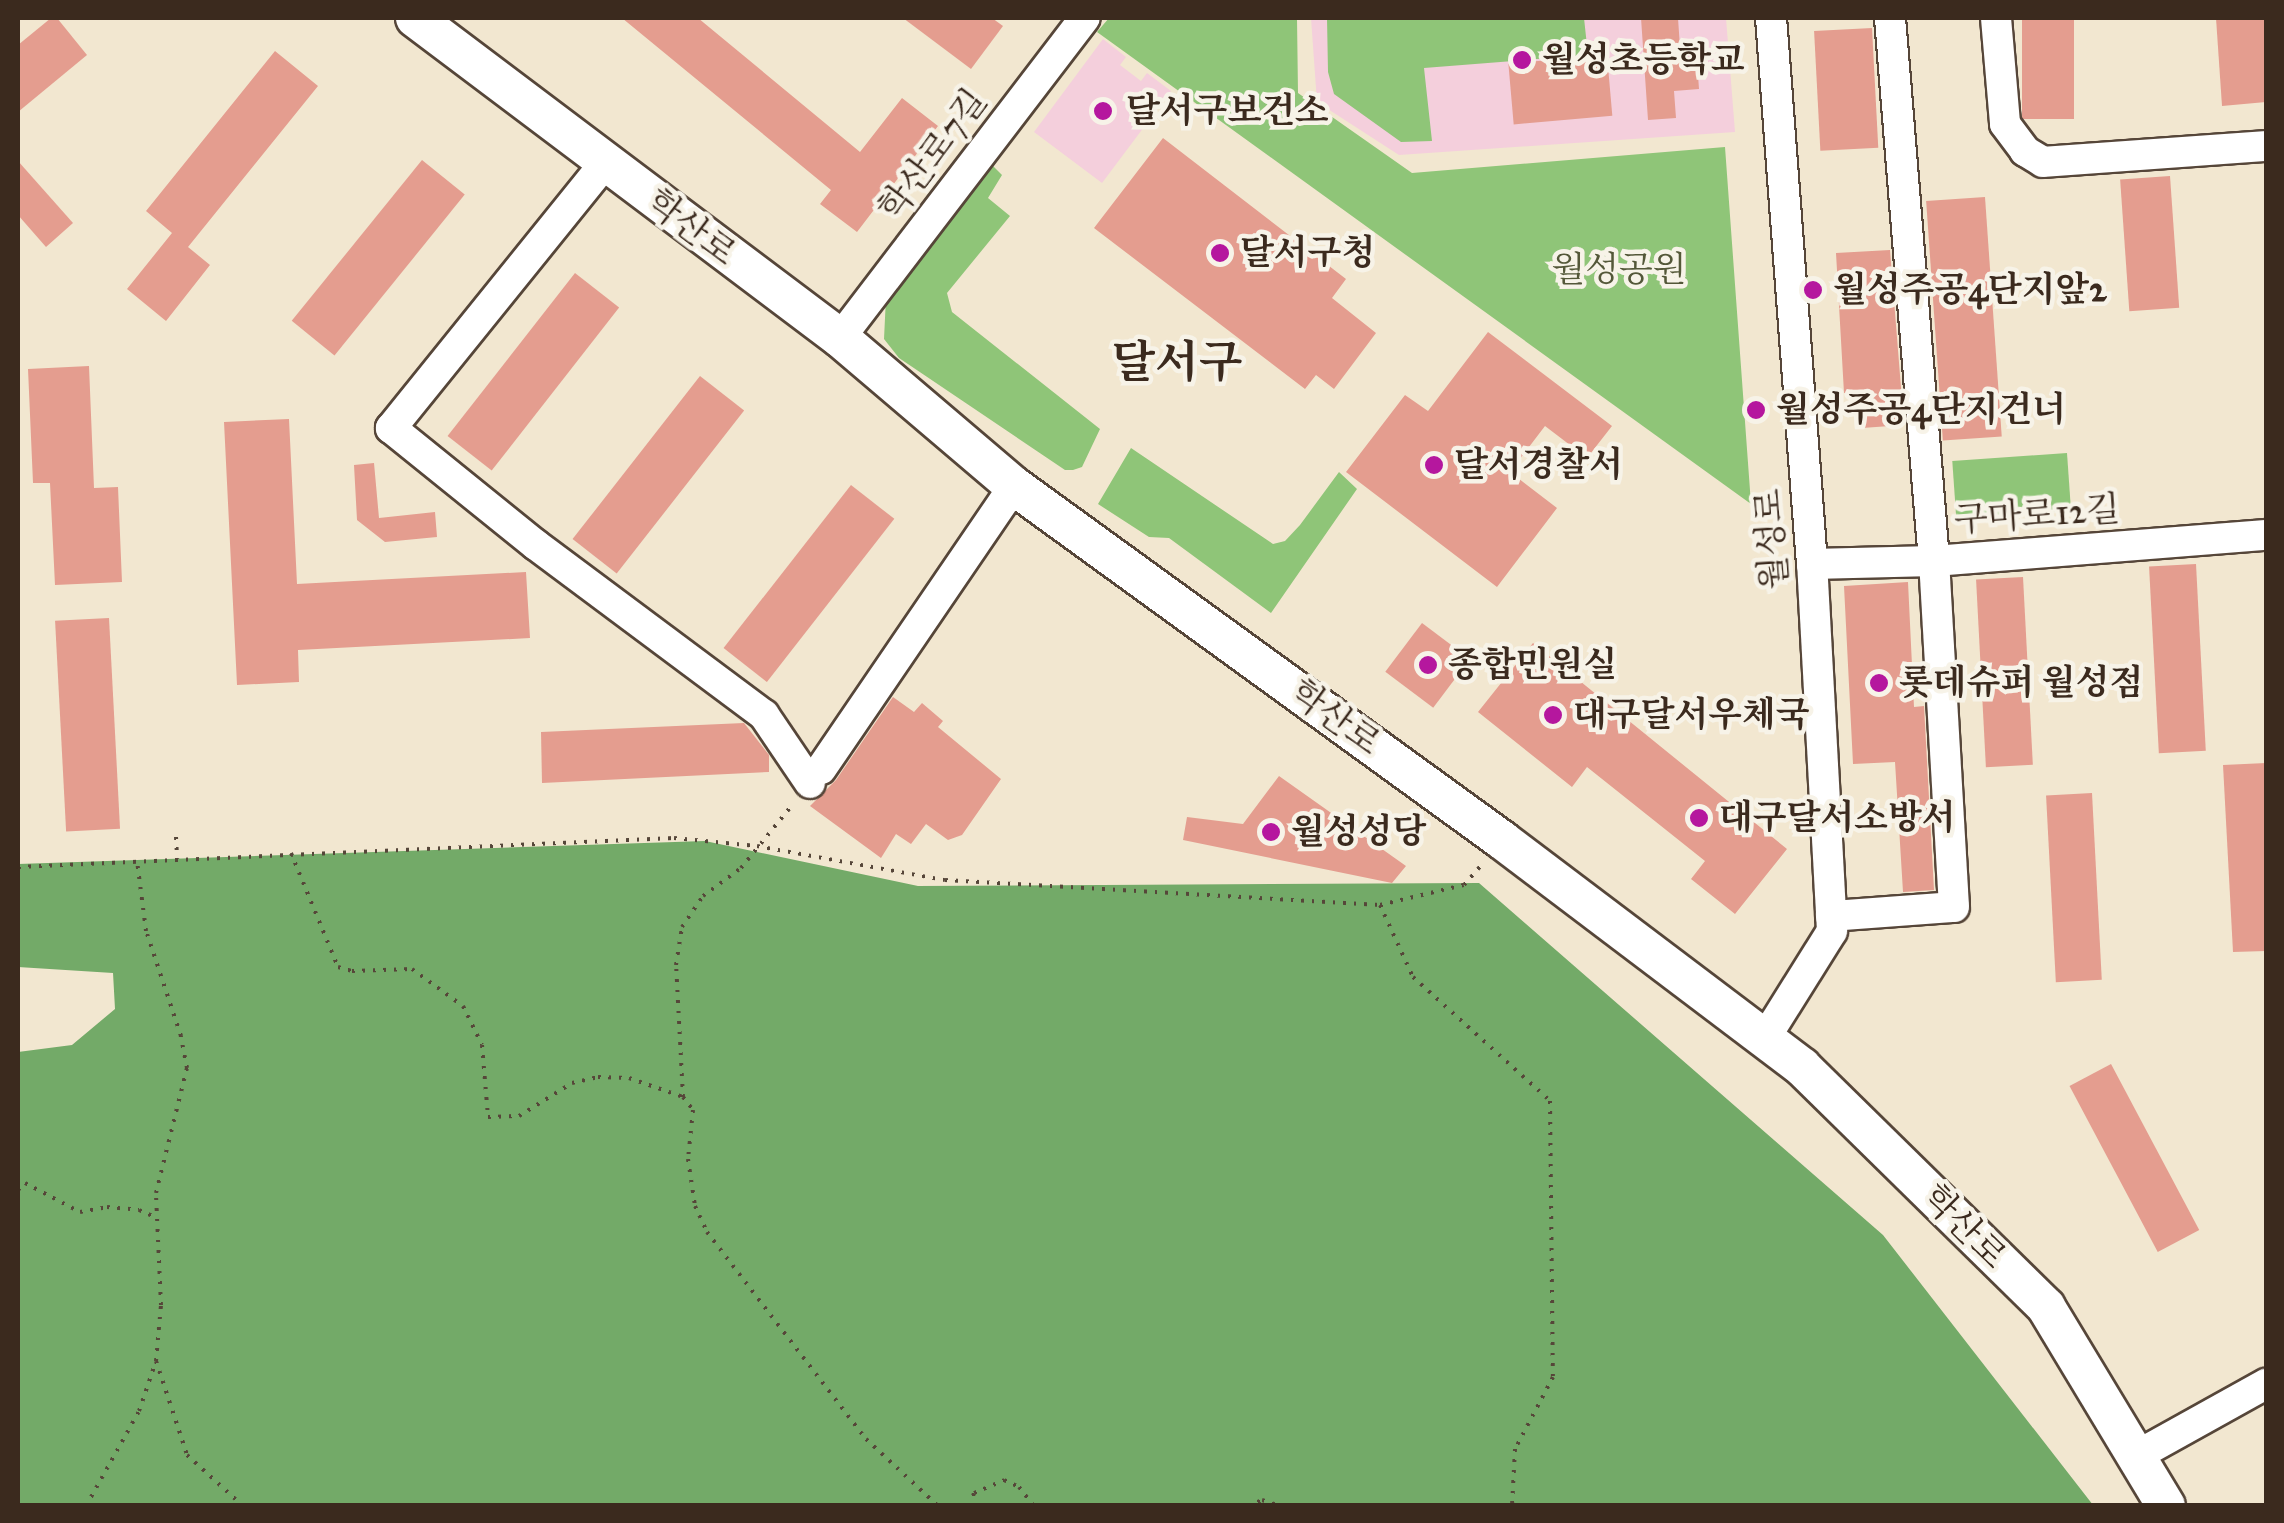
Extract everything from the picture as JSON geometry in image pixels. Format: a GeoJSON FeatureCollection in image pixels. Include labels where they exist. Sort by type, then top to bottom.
{"type":"FeatureCollection","features":[{"type":"Feature","properties":{"kind":"main road","name":"학산로"},"geometry":{"type":"LineString","coordinates":[[415,18],[840,338],[1014,486],[1502,840],[1802,1067],[2046,1307],[2166,1506]]}},
{"type":"Feature","properties":{"kind":"street","name":"학산로7길"},"geometry":{"type":"LineString","coordinates":[[840,338],[1085,18]]}},
{"type":"Feature","properties":{"kind":"street","name":"월성로"},"geometry":{"type":"LineString","coordinates":[[1766,1038],[1832,931],[1812,564],[1771,18]]}},
{"type":"Feature","properties":{"kind":"street"},"geometry":{"type":"LineString","coordinates":[[1831,916],[1954,907],[1934,560],[1890,18]]}},
{"type":"Feature","properties":{"kind":"street"},"geometry":{"type":"LineString","coordinates":[[1996,18],[2005,124],[2025,151],[2043,162],[2266,146]]}},
{"type":"Feature","properties":{"kind":"street"},"geometry":{"type":"LineString","coordinates":[[604,163],[390,428],[536,545],[764,714],[816,776],[1014,486]]}},
{"type":"Feature","properties":{"kind":"street","name":"구마로12길"},"geometry":{"type":"LineString","coordinates":[[1812,564],[1934,560],[2266,535]]}},
{"type":"Feature","properties":{"kind":"street"},"geometry":{"type":"LineString","coordinates":[[2136,1456],[2266,1384]]}},
{"type":"Feature","properties":{"kind":"path"},"geometry":{"type":"LineString","coordinates":[[816,776],[741,868],[703,896],[682,927],[676,965],[684,1097],[693,1110],[688,1159],[696,1206],[707,1232],[866,1439],[938,1506]]}},
{"type":"Feature","properties":{"kind":"path"},"geometry":{"type":"LineString","coordinates":[[176,836],[177,859]]}},
{"type":"Feature","properties":{"kind":"path"},"geometry":{"type":"LineString","coordinates":[[18,867],[674,838],[757,846],[945,880],[1380,904],[1464,885],[1502,840]]}},
{"type":"Feature","properties":{"kind":"path"},"geometry":{"type":"LineString","coordinates":[[290,853],[338,966],[352,971],[412,969],[463,1006],[482,1045],[488,1118],[519,1116],[572,1083],[598,1077],[629,1078],[684,1097]]}},
{"type":"Feature","properties":{"kind":"path"},"geometry":{"type":"LineString","coordinates":[[86,1506],[140,1411],[156,1361],[161,1305],[156,1193],[186,1068],[181,1036],[146,931],[136,861]]}},
{"type":"Feature","properties":{"kind":"path"},"geometry":{"type":"LineString","coordinates":[[1380,904],[1412,977],[1550,1101],[1553,1377],[1515,1450],[1512,1506]]}},
{"type":"Feature","properties":{"kind":"path"},"geometry":{"type":"LineString","coordinates":[[18,1190],[26,1183],[80,1212],[107,1207],[139,1210],[155,1217]]}},
{"type":"Feature","properties":{"kind":"path"},"geometry":{"type":"LineString","coordinates":[[156,1361],[187,1455],[243,1506]]}},
{"type":"Feature","properties":{"kind":"path"},"geometry":{"type":"LineString","coordinates":[[970,1506],[974,1493],[1004,1480],[1018,1487],[1034,1506]]}},
{"type":"Feature","properties":{"kind":"path"},"geometry":{"type":"LineString","coordinates":[[1248,1506],[1262,1500],[1280,1506]]}},
{"type":"Feature","properties":{"kind":"shaded area","name":"월성초등학교"},"geometry":{"type":"Polygon","coordinates":[[[1311,18],[1726,18],[1735,132],[1399,155],[1317,102],[1311,18]]]}},
{"type":"Feature","properties":{"kind":"shaded area","name":"달서구보건소"},"geometry":{"type":"Polygon","coordinates":[[[1103,39],[1126,57],[1120,65],[1141,81],[1147,73],[1171,91],[1102,183],[1034,132],[1103,39]]]}},
{"type":"Feature","properties":{"kind":"green space","name":"월성공원"},"geometry":{"type":"Polygon","coordinates":[[[1109,18],[1297,18],[1298,93],[1412,173],[1725,147],[1751,504],[1097,32],[1109,18]]]}},
{"type":"Feature","properties":{"kind":"green space"},"geometry":{"type":"Polygon","coordinates":[[[1327,18],[1584,18],[1588,55],[1424,68],[1432,141],[1401,142],[1334,94],[1328,72],[1327,18]]]}},
{"type":"Feature","properties":{"kind":"green space"},"geometry":{"type":"Polygon","coordinates":[[[985,158],[1002,175],[988,198],[1010,216],[947,293],[952,312],[1100,429],[1082,467],[1073,470],[1065,470],[899,358],[884,339],[886,297],[985,158]]]}},
{"type":"Feature","properties":{"kind":"green space"},"geometry":{"type":"Polygon","coordinates":[[[1131,448],[1273,544],[1285,541],[1300,525],[1339,472],[1357,489],[1271,613],[1169,538],[1149,537],[1098,504],[1131,448]]]}},
{"type":"Feature","properties":{"kind":"green space"},"geometry":{"type":"Polygon","coordinates":[[[2067,453],[2071,511],[1956,519],[1952,461],[2067,453]]]}},
{"type":"Feature","properties":{"kind":"green space"},"geometry":{"type":"Polygon","coordinates":[[[705,841],[918,886],[1479,883],[1883,1235],[2093,1505],[18,1505],[18,1052],[72,1045],[115,1009],[113,973],[18,967],[18,864],[705,841]]]}},
{"type":"Feature","properties":{"kind":"building"},"geometry":{"type":"Polygon","coordinates":[[[51,18],[57,18],[87,55],[18,112],[18,45],[51,18]]]}},
{"type":"Feature","properties":{"kind":"building"},"geometry":{"type":"Polygon","coordinates":[[[622,18],[698,18],[860,152],[902,98],[938,126],[857,232],[820,204],[831,190],[622,18]]]}},
{"type":"Feature","properties":{"kind":"building"},"geometry":{"type":"Polygon","coordinates":[[[903,18],[992,18],[1003,26],[971,69],[903,18]]]}},
{"type":"Feature","properties":{"kind":"building"},"geometry":{"type":"Polygon","coordinates":[[[1641,18],[1678,18],[1681,62],[1697,61],[1699,89],[1674,91],[1676,118],[1648,120],[1641,18]]]}},
{"type":"Feature","properties":{"kind":"building"},"geometry":{"type":"Polygon","coordinates":[[[2022,18],[2074,18],[2074,119],[2022,119],[2022,18]]]}},
{"type":"Feature","properties":{"kind":"building"},"geometry":{"type":"Polygon","coordinates":[[[2216,18],[2266,18],[2266,102],[2222,106],[2216,18]]]}},
{"type":"Feature","properties":{"kind":"building"},"geometry":{"type":"Polygon","coordinates":[[[1872,28],[1878,148],[1820,151],[1814,31],[1872,28]]]}},
{"type":"Feature","properties":{"kind":"building"},"geometry":{"type":"Polygon","coordinates":[[[275,51],[318,86],[188,247],[210,265],[166,321],[127,289],[172,233],[146,211],[275,51]]]}},
{"type":"Feature","properties":{"kind":"building"},"geometry":{"type":"Polygon","coordinates":[[[1607,55],[1612,116],[1514,124],[1508,64],[1607,55]]]}},
{"type":"Feature","properties":{"kind":"building","name":"달서구청"},"geometry":{"type":"Polygon","coordinates":[[[1163,138],[1346,279],[1332,298],[1376,333],[1334,389],[1316,375],[1305,389],[1094,228],[1163,138]]]}},
{"type":"Feature","properties":{"kind":"building"},"geometry":{"type":"Polygon","coordinates":[[[422,160],[465,195],[334,355],[292,321],[422,160]]]}},
{"type":"Feature","properties":{"kind":"building"},"geometry":{"type":"Polygon","coordinates":[[[18,161],[73,223],[46,247],[18,215],[18,161]]]}},
{"type":"Feature","properties":{"kind":"building"},"geometry":{"type":"Polygon","coordinates":[[[2170,176],[2179,308],[2129,311],[2120,179],[2170,176]]]}},
{"type":"Feature","properties":{"kind":"building"},"geometry":{"type":"Polygon","coordinates":[[[1985,197],[2002,436],[1943,441],[1926,201],[1985,197]]]}},
{"type":"Feature","properties":{"kind":"building"},"geometry":{"type":"Polygon","coordinates":[[[1890,250],[1904,425],[1862,428],[1860,391],[1844,393],[1836,253],[1890,250]]]}},
{"type":"Feature","properties":{"kind":"building"},"geometry":{"type":"Polygon","coordinates":[[[575,273],[619,307],[492,471],[448,436],[575,273]]]}},
{"type":"Feature","properties":{"kind":"building","name":"달서경찰서"},"geometry":{"type":"Polygon","coordinates":[[[1488,332],[1612,426],[1587,458],[1545,426],[1510,472],[1557,508],[1497,587],[1346,472],[1405,395],[1428,411],[1488,332]]]}},
{"type":"Feature","properties":{"kind":"building"},"geometry":{"type":"Polygon","coordinates":[[[89,366],[94,488],[118,487],[122,582],[55,585],[50,483],[33,483],[28,369],[89,366]]]}},
{"type":"Feature","properties":{"kind":"building"},"geometry":{"type":"Polygon","coordinates":[[[700,376],[744,410],[617,574],[573,539],[700,376]]]}},
{"type":"Feature","properties":{"kind":"building"},"geometry":{"type":"Polygon","coordinates":[[[289,419],[297,584],[526,572],[530,638],[298,650],[299,682],[237,685],[224,422],[289,419]]]}},
{"type":"Feature","properties":{"kind":"building"},"geometry":{"type":"Polygon","coordinates":[[[374,463],[379,518],[435,512],[437,537],[385,542],[357,520],[354,465],[374,463]]]}},
{"type":"Feature","properties":{"kind":"building"},"geometry":{"type":"Polygon","coordinates":[[[851,485],[894,519],[767,682],[724,648],[851,485]]]}},
{"type":"Feature","properties":{"kind":"building"},"geometry":{"type":"Polygon","coordinates":[[[2196,564],[2206,751],[2159,753],[2149,566],[2196,564]]]}},
{"type":"Feature","properties":{"kind":"building"},"geometry":{"type":"Polygon","coordinates":[[[2023,577],[2033,765],[1986,767],[1976,579],[2023,577]]]}},
{"type":"Feature","properties":{"kind":"building"},"geometry":{"type":"Polygon","coordinates":[[[1908,582],[1914,707],[1924,706],[1934,890],[1903,892],[1895,762],[1853,764],[1844,586],[1908,582]]]}},
{"type":"Feature","properties":{"kind":"building"},"geometry":{"type":"Polygon","coordinates":[[[109,618],[120,829],[66,832],[55,621],[109,618]]]}},
{"type":"Feature","properties":{"kind":"building","name":"종합민원실"},"geometry":{"type":"Polygon","coordinates":[[[1422,623],[1470,659],[1433,708],[1385,672],[1422,623]]]}},
{"type":"Feature","properties":{"kind":"building"},"geometry":{"type":"Polygon","coordinates":[[[1533,643],[1787,849],[1735,914],[1691,879],[1705,861],[1587,767],[1572,787],[1478,712],[1533,643]]]}},
{"type":"Feature","properties":{"kind":"building"},"geometry":{"type":"Polygon","coordinates":[[[893,697],[914,712],[922,703],[943,721],[938,727],[1001,779],[962,835],[948,840],[926,824],[911,844],[896,834],[881,858],[810,806],[836,780],[893,697]]]}},
{"type":"Feature","properties":{"kind":"building"},"geometry":{"type":"Polygon","coordinates":[[[744,723],[769,755],[769,772],[542,783],[541,732],[744,723]]]}},
{"type":"Feature","properties":{"kind":"building"},"geometry":{"type":"Polygon","coordinates":[[[2266,763],[2266,951],[2233,952],[2223,765],[2266,763]]]}},
{"type":"Feature","properties":{"kind":"building","name":"월성성당"},"geometry":{"type":"Polygon","coordinates":[[[1279,776],[1406,866],[1392,883],[1183,840],[1187,817],[1243,824],[1279,776]]]}},
{"type":"Feature","properties":{"kind":"building"},"geometry":{"type":"Polygon","coordinates":[[[2092,793],[2102,980],[2056,982],[2046,795],[2092,793]]]}},
{"type":"Feature","properties":{"kind":"building"},"geometry":{"type":"Polygon","coordinates":[[[2111,1064],[2199,1230],[2158,1252],[2070,1086],[2111,1064]]]}},
{"type":"Feature","properties":{"kind":"place","name":"월성초등학교"},"geometry":{"type":"Point","coordinates":[1522,60]}},
{"type":"Feature","properties":{"kind":"place","name":"달서구보건소"},"geometry":{"type":"Point","coordinates":[1103,111]}},
{"type":"Feature","properties":{"kind":"place","name":"달서구청"},"geometry":{"type":"Point","coordinates":[1220,253]}},
{"type":"Feature","properties":{"kind":"place","name":"월성주공4단지앞2"},"geometry":{"type":"Point","coordinates":[1813,290]}},
{"type":"Feature","properties":{"kind":"place","name":"월성주공4단지건너"},"geometry":{"type":"Point","coordinates":[1756,410]}},
{"type":"Feature","properties":{"kind":"place","name":"달서경찰서"},"geometry":{"type":"Point","coordinates":[1434,465]}},
{"type":"Feature","properties":{"kind":"place","name":"종합민원실"},"geometry":{"type":"Point","coordinates":[1428,665]}},
{"type":"Feature","properties":{"kind":"place","name":"롯데슈퍼 월성점"},"geometry":{"type":"Point","coordinates":[1879,683]}},
{"type":"Feature","properties":{"kind":"place","name":"대구달서우체국"},"geometry":{"type":"Point","coordinates":[1553,715]}},
{"type":"Feature","properties":{"kind":"place","name":"대구달서소방서"},"geometry":{"type":"Point","coordinates":[1699,818]}},
{"type":"Feature","properties":{"kind":"place","name":"월성성당"},"geometry":{"type":"Point","coordinates":[1271,832]}},
{"type":"Feature","properties":{"kind":"district","name":"달서구"},"geometry":{"type":"Point","coordinates":[1177,362]}}]}
